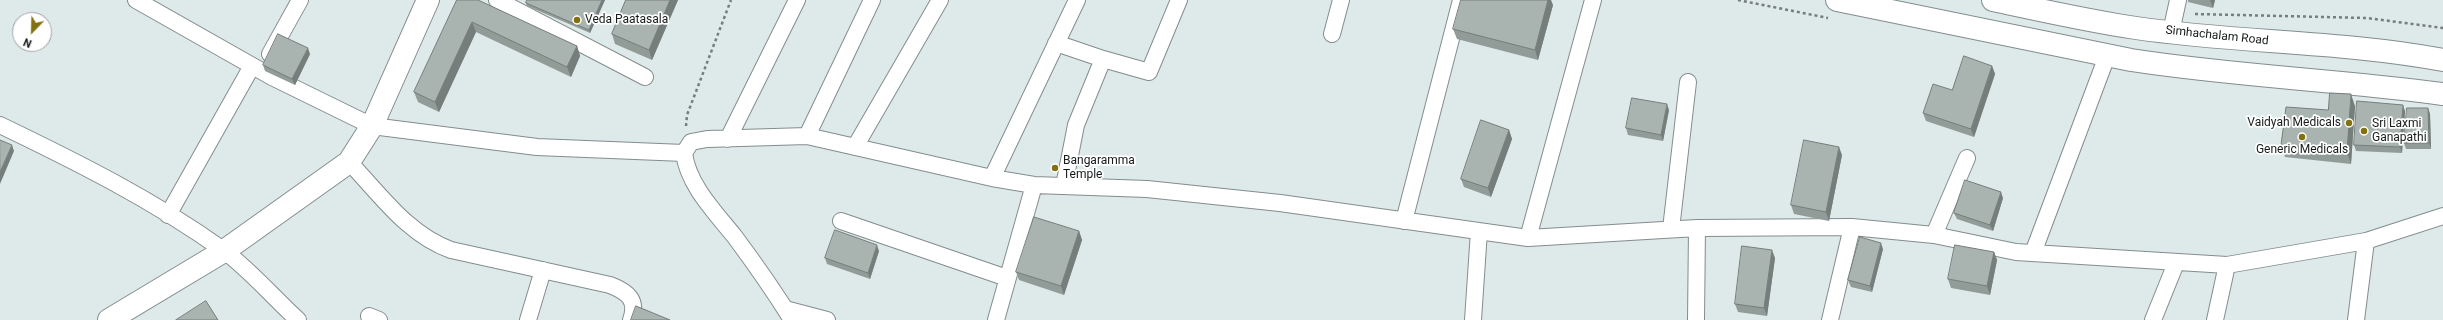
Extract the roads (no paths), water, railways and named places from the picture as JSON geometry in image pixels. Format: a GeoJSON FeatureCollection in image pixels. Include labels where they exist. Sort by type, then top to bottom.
{"type":"FeatureCollection","features":[{"type":"Feature","properties":{"kind":"main road"},"geometry":{"type":"LineString","coordinates":[[109,320],[224,251],[349,162],[372,126],[428,0]]}},
{"type":"Feature","properties":{"kind":"main road"},"geometry":{"type":"LineString","coordinates":[[1837,0],[2107,56],[2175,67],[2372,85],[2443,94]]}},
{"type":"Feature","properties":{"kind":"main road","name":"Simhachalam Road"},"geometry":{"type":"LineString","coordinates":[[1996,0],[2135,28],[2175,15],[2443,60]]}},
{"type":"Feature","properties":{"kind":"street"},"geometry":{"type":"LineString","coordinates":[[136,0],[256,69],[372,126],[537,147],[684,152]]}},
{"type":"Feature","properties":{"kind":"street"},"geometry":{"type":"LineString","coordinates":[[168,215],[256,69],[300,0]]}},
{"type":"Feature","properties":{"kind":"street"},"geometry":{"type":"LineString","coordinates":[[497,0],[645,77]]}},
{"type":"Feature","properties":{"kind":"street"},"geometry":{"type":"LineString","coordinates":[[728,139],[797,0]]}},
{"type":"Feature","properties":{"kind":"street"},"geometry":{"type":"LineString","coordinates":[[807,136],[872,0]]}},
{"type":"Feature","properties":{"kind":"street"},"geometry":{"type":"LineString","coordinates":[[855,147],[940,0]]}},
{"type":"Feature","properties":{"kind":"street"},"geometry":{"type":"LineString","coordinates":[[992,178],[1077,0]]}},
{"type":"Feature","properties":{"kind":"street"},"geometry":{"type":"LineString","coordinates":[[1056,44],[1149,72],[1178,0]]}},
{"type":"Feature","properties":{"kind":"street"},"geometry":{"type":"LineString","coordinates":[[1332,34],[1341,0]]}},
{"type":"Feature","properties":{"kind":"street"},"geometry":{"type":"LineString","coordinates":[[1404,220],[1461,0]]}},
{"type":"Feature","properties":{"kind":"street"},"geometry":{"type":"LineString","coordinates":[[1528,238],[1592,0]]}},
{"type":"Feature","properties":{"kind":"street"},"geometry":{"type":"LineString","coordinates":[[2033,253],[2107,56]]}},
{"type":"Feature","properties":{"kind":"street"},"geometry":{"type":"LineString","coordinates":[[1064,186],[1076,125],[1103,59]]}},
{"type":"Feature","properties":{"kind":"street"},"geometry":{"type":"LineString","coordinates":[[1671,229],[1688,82]]}},
{"type":"Feature","properties":{"kind":"street"},"geometry":{"type":"LineString","coordinates":[[0,125],[71,159],[168,215],[224,251],[298,320]]}},
{"type":"Feature","properties":{"kind":"street"},"geometry":{"type":"LineString","coordinates":[[827,320],[789,314],[773,289],[698,188],[686,168],[684,152],[691,142],[707,139],[807,136],[992,178],[1034,185],[1147,189],[1280,203],[1528,238],[1697,228],[1852,227],[1934,235],[2016,252],[2227,265],[2366,241],[2443,216]]}},
{"type":"Feature","properties":{"kind":"street"},"geometry":{"type":"LineString","coordinates":[[1934,235],[1967,158]]}},
{"type":"Feature","properties":{"kind":"street"},"geometry":{"type":"LineString","coordinates":[[349,162],[417,234],[434,244],[451,250],[610,285],[625,290],[633,300],[634,311],[631,320]]}},
{"type":"Feature","properties":{"kind":"street"},"geometry":{"type":"LineString","coordinates":[[996,320],[1034,185]]}},
{"type":"Feature","properties":{"kind":"street"},"geometry":{"type":"LineString","coordinates":[[841,221],[1007,278]]}},
{"type":"Feature","properties":{"kind":"street"},"geometry":{"type":"LineString","coordinates":[[1830,320],[1852,227]]}},
{"type":"Feature","properties":{"kind":"street"},"geometry":{"type":"LineString","coordinates":[[1696,320],[1697,228]]}},
{"type":"Feature","properties":{"kind":"street"},"geometry":{"type":"LineString","coordinates":[[1473,320],[1479,231]]}},
{"type":"Feature","properties":{"kind":"street"},"geometry":{"type":"LineString","coordinates":[[2356,320],[2366,241]]}},
{"type":"Feature","properties":{"kind":"street"},"geometry":{"type":"LineString","coordinates":[[2153,320],[2176,263]]}},
{"type":"Feature","properties":{"kind":"street"},"geometry":{"type":"LineString","coordinates":[[2215,320],[2227,265]]}},
{"type":"Feature","properties":{"kind":"street"},"geometry":{"type":"LineString","coordinates":[[528,320],[543,270]]}},
{"type":"Feature","properties":{"kind":"place","name":"Veda Paatasala"},"geometry":{"type":"Point","coordinates":[577,20]}},
{"type":"Feature","properties":{"kind":"place","name":"Vaidyah Medicals"},"geometry":{"type":"Point","coordinates":[2349,123]}},
{"type":"Feature","properties":{"kind":"place","name":"Sri Laxmi Ganapathi"},"geometry":{"type":"Point","coordinates":[2364,131]}},
{"type":"Feature","properties":{"kind":"place","name":"Generic Medicals"},"geometry":{"type":"Point","coordinates":[2302,137]}},
{"type":"Feature","properties":{"kind":"place","name":"Bangaramma Temple"},"geometry":{"type":"Point","coordinates":[1055,168]}}]}
